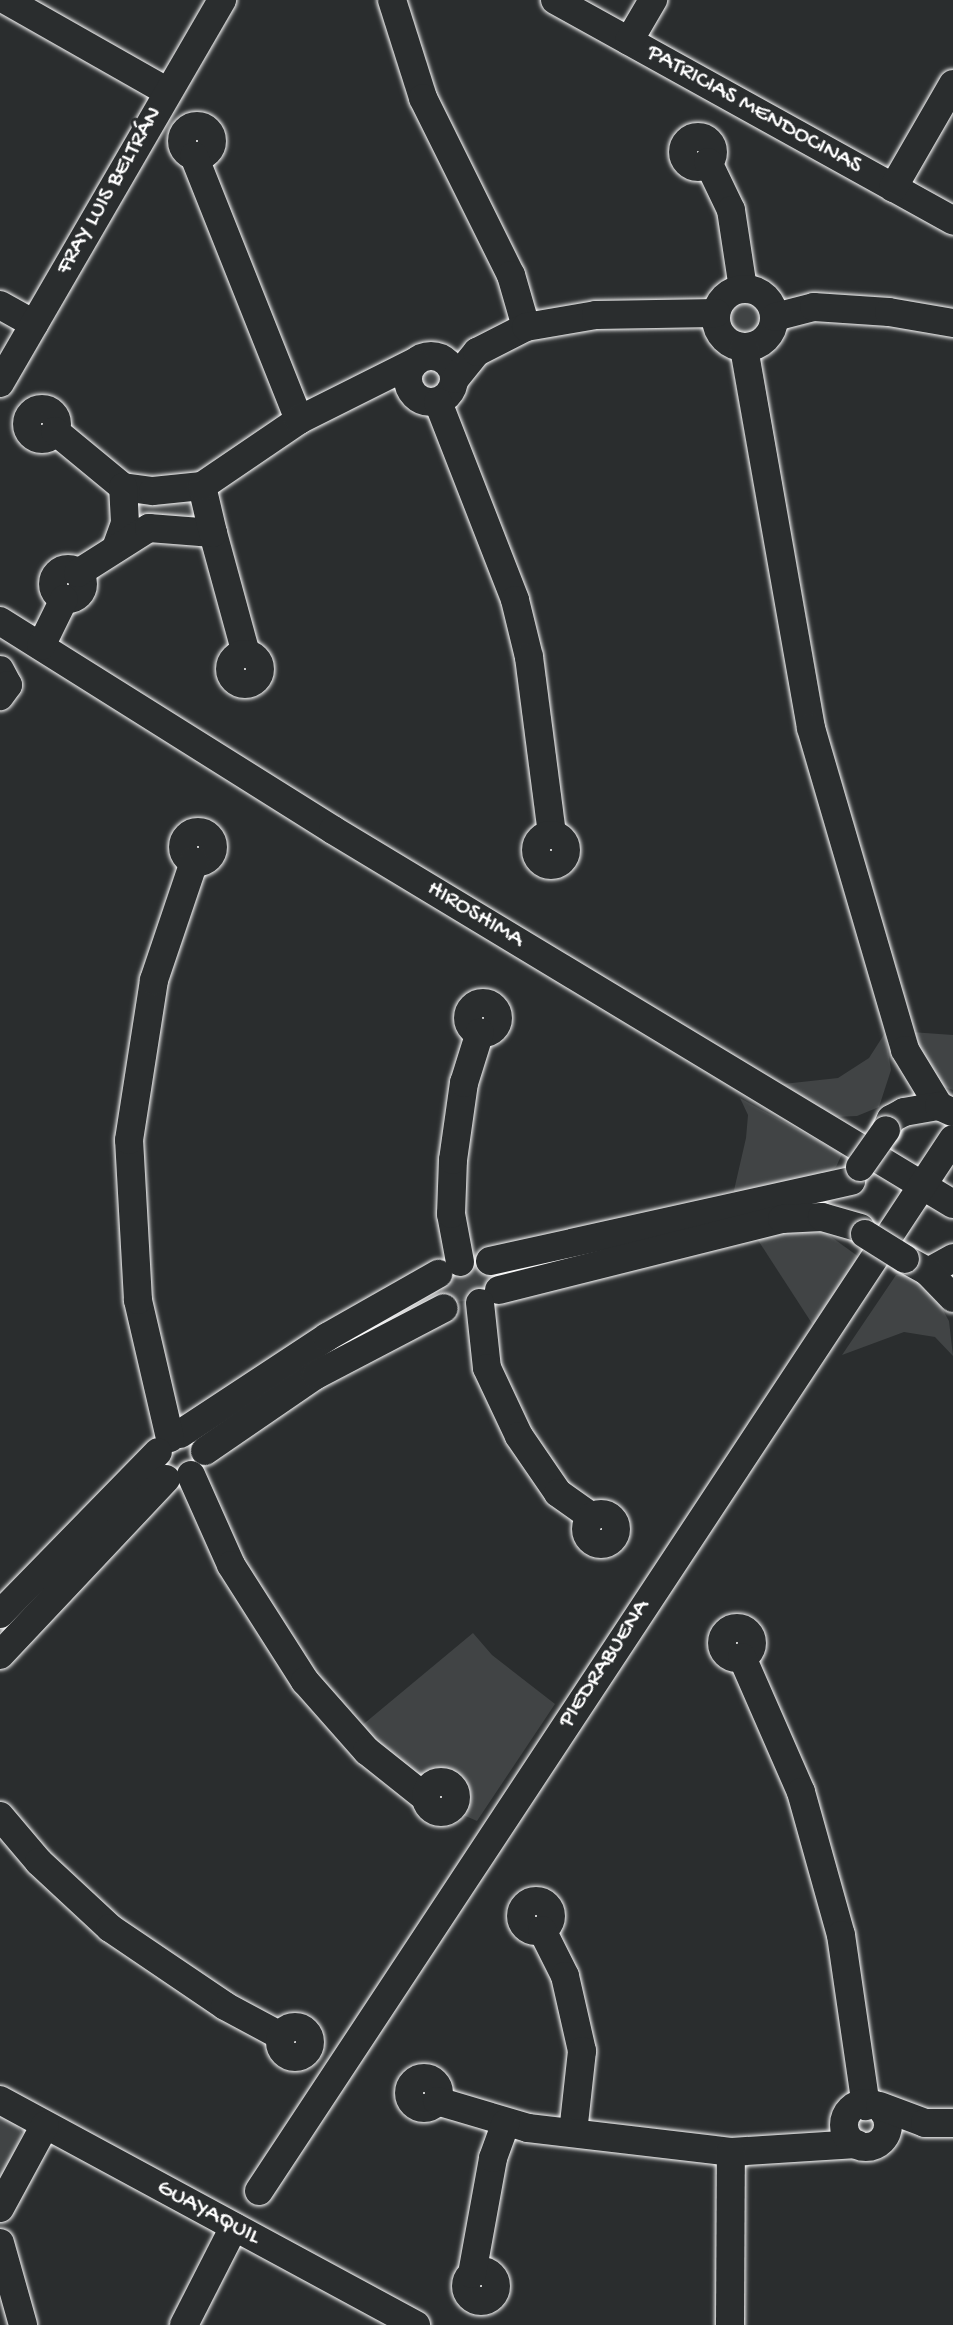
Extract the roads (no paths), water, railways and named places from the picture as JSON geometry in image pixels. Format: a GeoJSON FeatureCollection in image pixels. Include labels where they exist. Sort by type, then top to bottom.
{"type":"FeatureCollection","features":[{"type":"Feature","properties":{"kind":"street"},"geometry":{"type":"LineString","coordinates":[[6,0],[168,92]]}},
{"type":"Feature","properties":{"kind":"street","name":"FRAY LUIS BELTRÁN"},"geometry":{"type":"LineString","coordinates":[[0,383],[222,0]]}},
{"type":"Feature","properties":{"kind":"street"},"geometry":{"type":"LineString","coordinates":[[392,0],[423,98],[511,275],[526,327]]}},
{"type":"Feature","properties":{"kind":"street","name":"PATRICIAS MENDOCINAS"},"geometry":{"type":"LineString","coordinates":[[555,0],[953,221]]}},
{"type":"Feature","properties":{"kind":"street"},"geometry":{"type":"LineString","coordinates":[[629,41],[653,0]]}},
{"type":"Feature","properties":{"kind":"street"},"geometry":{"type":"LineString","coordinates":[[893,188],[953,84]]}},
{"type":"Feature","properties":{"kind":"street"},"geometry":{"type":"LineString","coordinates":[[194,156],[299,420]]}},
{"type":"Feature","properties":{"kind":"street"},"geometry":{"type":"LineString","coordinates":[[708,162],[731,210],[743,288]]}},
{"type":"Feature","properties":{"kind":"street"},"geometry":{"type":"LineString","coordinates":[[775,317],[768,299],[743,288],[725,296],[716,313],[719,332],[744,348],[796,669],[905,1050],[946,1109],[888,1124]]}},
{"type":"Feature","properties":{"kind":"street"},"geometry":{"type":"LineString","coordinates":[[0,305],[34,324]]}},
{"type":"Feature","properties":{"kind":"street"},"geometry":{"type":"LineString","coordinates":[[744,348],[762,342],[775,317],[814,307],[889,312],[953,323]]}},
{"type":"Feature","properties":{"kind":"street"},"geometry":{"type":"LineString","coordinates":[[55,431],[123,487],[153,491],[202,486],[299,420],[421,359],[526,327],[596,315],[716,313]]}},
{"type":"Feature","properties":{"kind":"street"},"geometry":{"type":"LineString","coordinates":[[357,390],[426,398],[450,393],[455,379],[477,352],[498,337]]}},
{"type":"Feature","properties":{"kind":"street"},"geometry":{"type":"LineString","coordinates":[[455,379],[444,358],[421,359],[408,374],[426,398],[515,600],[529,657],[552,835]]}},
{"type":"Feature","properties":{"kind":"street"},"geometry":{"type":"LineString","coordinates":[[202,486],[246,654]]}},
{"type":"Feature","properties":{"kind":"street"},"geometry":{"type":"LineString","coordinates":[[116,548],[125,523],[123,487]]}},
{"type":"Feature","properties":{"kind":"street"},"geometry":{"type":"LineString","coordinates":[[41,646],[64,599],[54,589],[56,575],[69,569],[78,573],[149,528],[213,533]]}},
{"type":"Feature","properties":{"kind":"street","name":"HIROSHIMA"},"geometry":{"type":"LineString","coordinates":[[1,624],[953,1204]]}},
{"type":"Feature","properties":{"kind":"street"},"geometry":{"type":"LineString","coordinates":[[0,670],[8,685],[0,696]]}},
{"type":"Feature","properties":{"kind":"street"},"geometry":{"type":"LineString","coordinates":[[187,1468],[157,1472],[169,1442],[138,1300],[129,1140],[140,1040],[154,980],[194,862]]}},
{"type":"Feature","properties":{"kind":"street"},"geometry":{"type":"LineString","coordinates":[[444,1308],[430,1294],[449,1268],[453,1160],[464,1083],[480,1032]]}},
{"type":"Feature","properties":{"kind":"street"},"geometry":{"type":"LineString","coordinates":[[863,1231],[851,1209],[855,1174],[888,1124],[905,1050]]}},
{"type":"Feature","properties":{"kind":"street","name":"PIEDRABUENA"},"geometry":{"type":"LineString","coordinates":[[259,2191],[920,1184],[953,1139]]}},
{"type":"Feature","properties":{"kind":"street"},"geometry":{"type":"LineString","coordinates":[[0,1614],[169,1442],[327,1337],[449,1268],[490,1261],[855,1174]]}},
{"type":"Feature","properties":{"kind":"street"},"geometry":{"type":"LineString","coordinates":[[0,1655],[187,1468],[316,1375],[444,1308],[782,1219],[822,1217],[863,1231],[917,1265],[953,1298]]}},
{"type":"Feature","properties":{"kind":"street"},"geometry":{"type":"LineString","coordinates":[[917,1265],[953,1258]]}},
{"type":"Feature","properties":{"kind":"street"},"geometry":{"type":"LineString","coordinates":[[490,1261],[504,1278],[489,1296],[487,1368],[519,1436],[558,1493],[592,1517]]}},
{"type":"Feature","properties":{"kind":"street"},"geometry":{"type":"LineString","coordinates":[[169,1442],[200,1441],[187,1468]]}},
{"type":"Feature","properties":{"kind":"street"},"geometry":{"type":"LineString","coordinates":[[187,1468],[231,1565],[305,1681],[367,1751],[426,1798]]}},
{"type":"Feature","properties":{"kind":"street"},"geometry":{"type":"LineString","coordinates":[[742,1657],[801,1792],[841,1935],[866,2123]]}},
{"type":"Feature","properties":{"kind":"street"},"geometry":{"type":"LineString","coordinates":[[0,1816],[39,1862],[110,1928],[225,2006],[281,2036]]}},
{"type":"Feature","properties":{"kind":"street"},"geometry":{"type":"LineString","coordinates":[[542,1930],[565,1976],[582,2051],[573,2133]]}},
{"type":"Feature","properties":{"kind":"street","name":"GUAYAQUIL"},"geometry":{"type":"LineString","coordinates":[[0,2100],[416,2325]]}},
{"type":"Feature","properties":{"kind":"street"},"geometry":{"type":"LineString","coordinates":[[437,2101],[506,2123],[731,2152],[797,2150],[866,2123],[953,2124]]}},
{"type":"Feature","properties":{"kind":"street"},"geometry":{"type":"LineString","coordinates":[[472,2274],[490,2169],[506,2123]]}},
{"type":"Feature","properties":{"kind":"street"},"geometry":{"type":"LineString","coordinates":[[2,2203],[45,2125]]}},
{"type":"Feature","properties":{"kind":"street"},"geometry":{"type":"LineString","coordinates":[[730,2325],[731,2152]]}},
{"type":"Feature","properties":{"kind":"street"},"geometry":{"type":"LineString","coordinates":[[184,2325],[234,2227]]}},
{"type":"Feature","properties":{"kind":"street"},"geometry":{"type":"LineString","coordinates":[[0,2243],[23,2325]]}}]}
